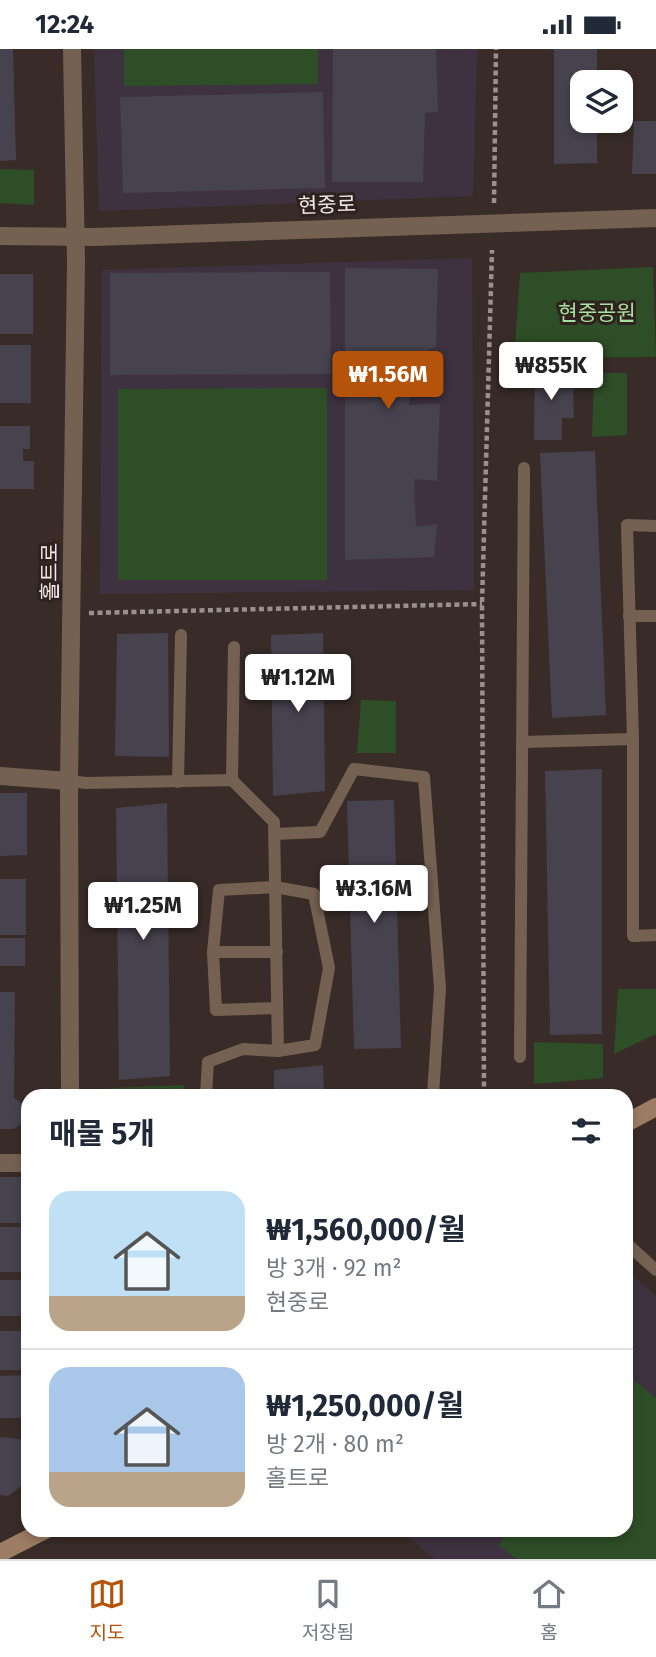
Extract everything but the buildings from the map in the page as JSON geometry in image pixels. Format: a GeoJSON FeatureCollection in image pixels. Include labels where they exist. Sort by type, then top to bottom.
{"type":"FeatureCollection","features":[{"type":"Feature","properties":{"kind":"main road"},"geometry":{"type":"LineString","coordinates":[[633,1119],[656,1107]]}},
{"type":"Feature","properties":{"kind":"main road"},"geometry":{"type":"LineString","coordinates":[[0,1553],[31,1537]]}},
{"type":"Feature","properties":{"kind":"street","name":"홀트로"},"geometry":{"type":"LineString","coordinates":[[70,1089],[69,781],[76,236],[72,49]]}},
{"type":"Feature","properties":{"kind":"street","name":"현중로"},"geometry":{"type":"LineString","coordinates":[[0,236],[656,218]]}},
{"type":"Feature","properties":{"kind":"street"},"geometry":{"type":"LineString","coordinates":[[0,776],[69,781]]}},
{"type":"Feature","properties":{"kind":"street"},"geometry":{"type":"LineString","coordinates":[[0,1163],[21,1163]]}},
{"type":"Feature","properties":{"kind":"lane"},"geometry":{"type":"LineString","coordinates":[[520,1057],[524,468]]}},
{"type":"Feature","properties":{"kind":"lane"},"geometry":{"type":"LineString","coordinates":[[656,526],[627,526],[634,739],[633,936],[656,935]]}},
{"type":"Feature","properties":{"kind":"lane"},"geometry":{"type":"LineString","coordinates":[[629,616],[656,616]]}},
{"type":"Feature","properties":{"kind":"lane"},"geometry":{"type":"LineString","coordinates":[[178,782],[181,635]]}},
{"type":"Feature","properties":{"kind":"lane"},"geometry":{"type":"LineString","coordinates":[[234,647],[232,780],[274,822],[278,1051]]}},
{"type":"Feature","properties":{"kind":"lane"},"geometry":{"type":"LineString","coordinates":[[523,742],[634,739]]}},
{"type":"Feature","properties":{"kind":"lane"},"geometry":{"type":"LineString","coordinates":[[275,835],[320,832],[354,769],[424,777],[440,988],[433,1089]]}},
{"type":"Feature","properties":{"kind":"lane"},"geometry":{"type":"LineString","coordinates":[[69,781],[86,783],[232,780]]}},
{"type":"Feature","properties":{"kind":"lane"},"geometry":{"type":"LineString","coordinates":[[206,1089],[208,1062],[243,1049],[278,1051],[315,1045],[329,968],[314,894],[275,887],[219,890],[213,953],[216,1010],[277,1008]]}},
{"type":"Feature","properties":{"kind":"lane"},"geometry":{"type":"LineString","coordinates":[[213,953],[276,952]]}},
{"type":"Feature","properties":{"kind":"lane"},"geometry":{"type":"LineString","coordinates":[[633,1249],[656,1270]]}},
{"type":"Feature","properties":{"kind":"path"},"geometry":{"type":"LineString","coordinates":[[495,203],[496,49]]}},
{"type":"Feature","properties":{"kind":"path"},"geometry":{"type":"LineString","coordinates":[[484,1089],[482,604],[492,250]]}},
{"type":"Feature","properties":{"kind":"path"},"geometry":{"type":"LineString","coordinates":[[88,613],[482,604]]}},
{"type":"Feature","properties":{"kind":"shaded area"},"geometry":{"type":"Polygon","coordinates":[[[94,49],[477,49],[473,196],[99,211],[94,49]]]}},
{"type":"Feature","properties":{"kind":"shaded area"},"geometry":{"type":"Polygon","coordinates":[[[472,258],[474,590],[100,594],[102,270],[472,258]]]}},
{"type":"Feature","properties":{"kind":"shaded area"},"geometry":{"type":"Polygon","coordinates":[[[633,1276],[656,1296],[656,1559],[435,1559],[408,1537],[633,1537],[633,1276]]]}},
{"type":"Feature","properties":{"kind":"green space"},"geometry":{"type":"Polygon","coordinates":[[[124,49],[318,49],[318,84],[124,86],[124,49]]]}},
{"type":"Feature","properties":{"kind":"green space"},"geometry":{"type":"Polygon","coordinates":[[[0,169],[34,170],[34,205],[0,203],[0,169]]]}},
{"type":"Feature","properties":{"kind":"green space","name":"현중공원"},"geometry":{"type":"Polygon","coordinates":[[[653,267],[656,357],[514,358],[520,273],[653,267]]]}},
{"type":"Feature","properties":{"kind":"green space"},"geometry":{"type":"Polygon","coordinates":[[[594,373],[627,373],[627,435],[592,437],[594,373]]]}},
{"type":"Feature","properties":{"kind":"green space"},"geometry":{"type":"Polygon","coordinates":[[[327,388],[327,580],[118,580],[118,389],[327,388]]]}},
{"type":"Feature","properties":{"kind":"green space"},"geometry":{"type":"Polygon","coordinates":[[[361,700],[396,701],[396,753],[357,753],[361,700]]]}},
{"type":"Feature","properties":{"kind":"green space"},"geometry":{"type":"Polygon","coordinates":[[[618,989],[656,989],[656,1034],[614,1054],[618,989]]]}},
{"type":"Feature","properties":{"kind":"green space"},"geometry":{"type":"Polygon","coordinates":[[[534,1042],[603,1044],[603,1078],[534,1084],[534,1042]]]}},
{"type":"Feature","properties":{"kind":"green space"},"geometry":{"type":"Polygon","coordinates":[[[184,1085],[184,1089],[111,1089],[184,1085]]]}},
{"type":"Feature","properties":{"kind":"green space"},"geometry":{"type":"Polygon","coordinates":[[[633,1380],[656,1398],[656,1559],[517,1559],[498,1545],[504,1537],[633,1537],[633,1380]]]}}]}
